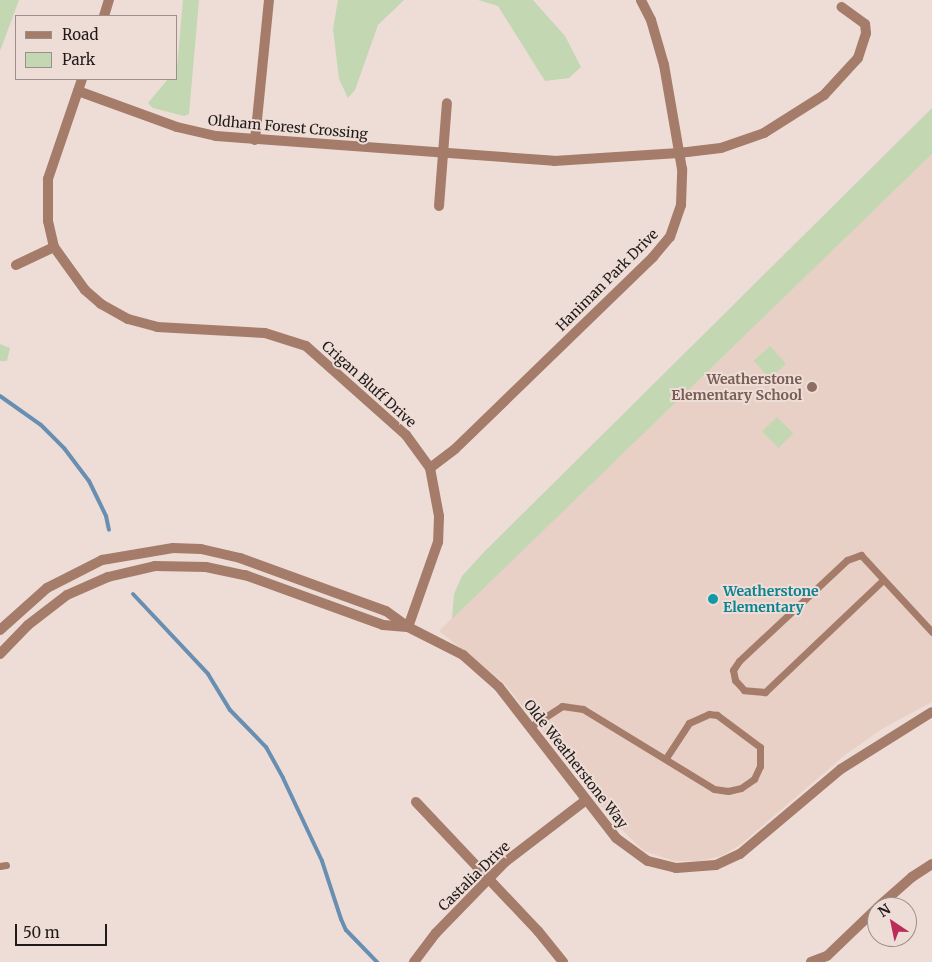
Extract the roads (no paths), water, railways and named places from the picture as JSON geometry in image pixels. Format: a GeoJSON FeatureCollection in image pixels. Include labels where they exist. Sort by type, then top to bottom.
{"type":"FeatureCollection","features":[{"type":"Feature","properties":{"kind":"street"},"geometry":{"type":"LineString","coordinates":[[104,15],[109,0]]}},
{"type":"Feature","properties":{"kind":"street"},"geometry":{"type":"LineString","coordinates":[[255,140],[269,0]]}},
{"type":"Feature","properties":{"kind":"street","name":"Haniman Park Drive"},"geometry":{"type":"LineString","coordinates":[[430,468],[455,449],[653,257],[670,237],[677,219],[682,192],[679,153],[662,57],[641,0]]}},
{"type":"Feature","properties":{"kind":"street","name":"Oldham Forest Crossing"},"geometry":{"type":"LineString","coordinates":[[78,91],[196,133],[255,140],[554,161],[679,153],[721,148],[764,133],[824,95],[858,58],[866,33],[865,24],[842,7]]}},
{"type":"Feature","properties":{"kind":"street","name":"Crigan Bluff Drive"},"geometry":{"type":"LineString","coordinates":[[82,80],[48,179],[48,222],[54,247],[85,290],[101,304],[128,319],[179,329],[265,333],[306,346],[398,426],[430,468],[439,516],[438,542],[408,627]]}},
{"type":"Feature","properties":{"kind":"street"},"geometry":{"type":"LineString","coordinates":[[439,206],[447,103]]}},
{"type":"Feature","properties":{"kind":"street"},"geometry":{"type":"LineString","coordinates":[[16,265],[54,247]]}},
{"type":"Feature","properties":{"kind":"street","name":"Olde Weatherstone Way"},"geometry":{"type":"LineString","coordinates":[[0,630],[33,598],[82,569],[123,554],[173,548],[202,549],[240,558],[386,611],[408,627],[448,646],[479,667],[530,727],[616,838],[648,861],[676,868],[716,865],[747,849],[867,750],[932,712]]}},
{"type":"Feature","properties":{"kind":"street","name":"Olde Weatherstone Way"},"geometry":{"type":"LineString","coordinates":[[0,654],[28,624],[67,595],[108,577],[155,566],[206,567],[245,575],[383,625],[408,627]]}},
{"type":"Feature","properties":{"kind":"street","name":"Castalia Drive"},"geometry":{"type":"LineString","coordinates":[[414,962],[442,926],[489,878],[586,800]]}},
{"type":"Feature","properties":{"kind":"street"},"geometry":{"type":"LineString","coordinates":[[416,802],[489,878],[563,962]]}},
{"type":"Feature","properties":{"kind":"street"},"geometry":{"type":"LineString","coordinates":[[889,897],[912,877],[932,864]]}},
{"type":"Feature","properties":{"kind":"street"},"geometry":{"type":"LineString","coordinates":[[811,962],[829,959],[867,918]]}},
{"type":"Feature","properties":{"kind":"lane"},"geometry":{"type":"LineString","coordinates":[[883,580],[765,692],[744,690],[735,680],[733,670],[739,661],[847,560],[861,554],[932,632]]}},
{"type":"Feature","properties":{"kind":"lane"},"geometry":{"type":"LineString","coordinates":[[530,727],[554,709],[570,705],[583,709],[714,789],[728,792],[747,784],[760,766],[760,747],[717,715],[709,714],[689,723],[666,758]]}},
{"type":"Feature","properties":{"kind":"waterway"},"geometry":{"type":"LineString","coordinates":[[0,396],[41,425],[64,448],[89,481],[106,516],[109,530]]}},
{"type":"Feature","properties":{"kind":"waterway"},"geometry":{"type":"LineString","coordinates":[[133,594],[208,674],[230,710],[266,747],[283,778],[322,861],[346,930],[377,962]]}},
{"type":"Feature","properties":{"kind":"place","name":"Weatherstone Elementary School"},"geometry":{"type":"Point","coordinates":[812,387]}},
{"type":"Feature","properties":{"kind":"place","name":"Weatherstone Elementary"},"geometry":{"type":"Point","coordinates":[713,599]}}]}
